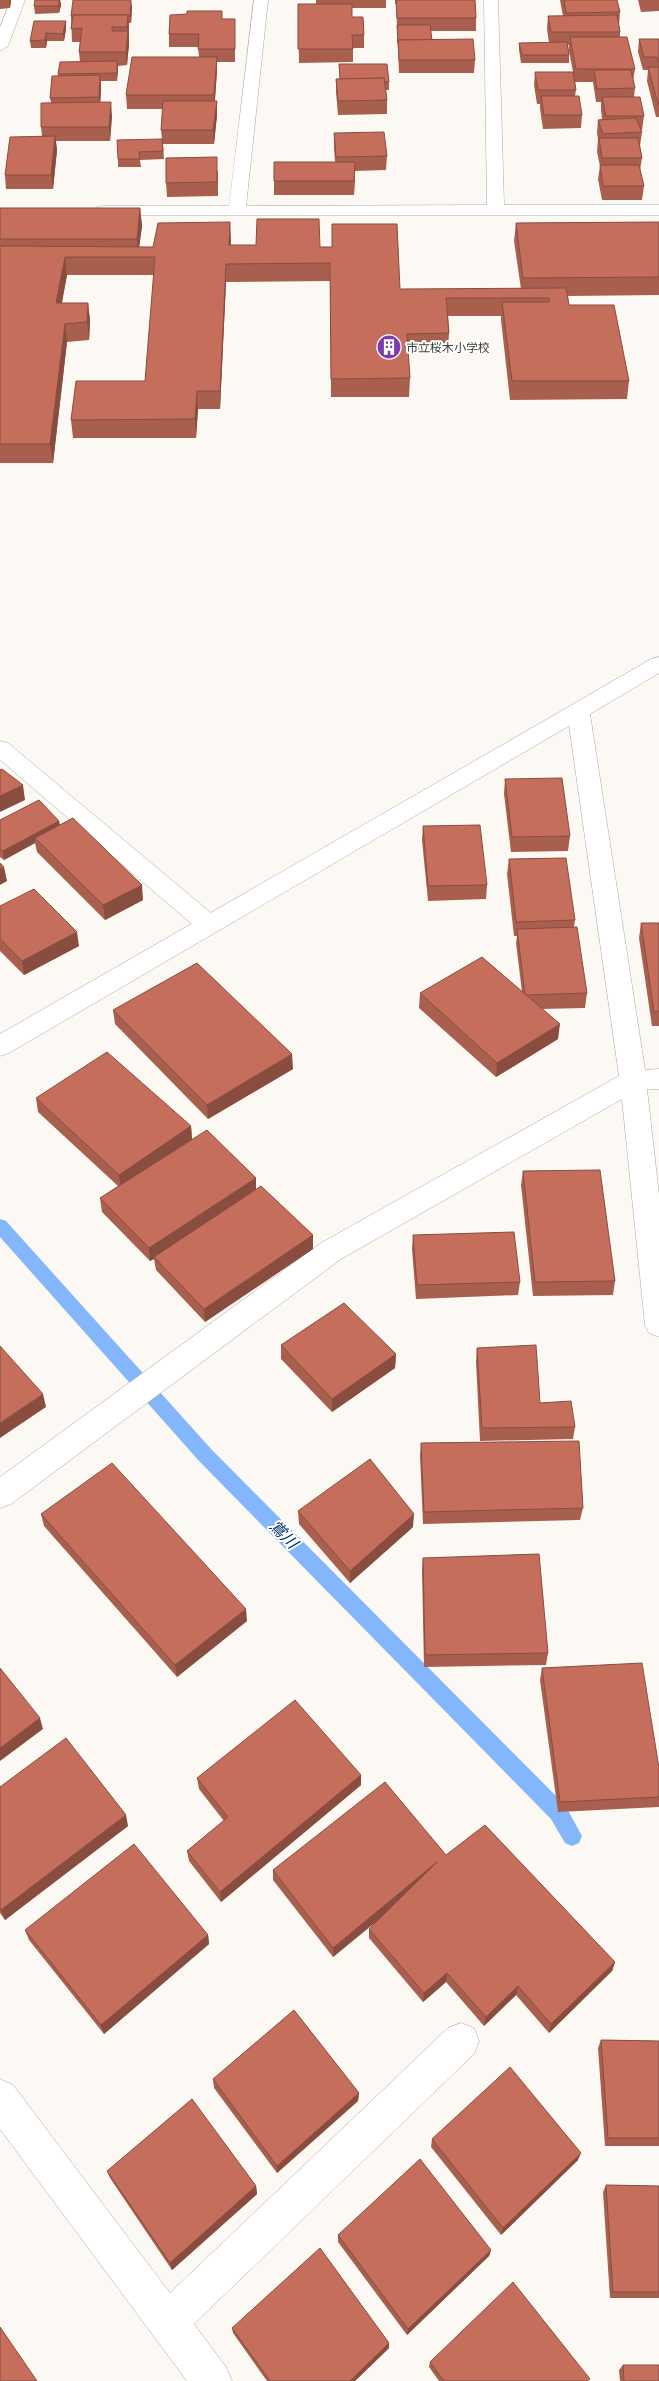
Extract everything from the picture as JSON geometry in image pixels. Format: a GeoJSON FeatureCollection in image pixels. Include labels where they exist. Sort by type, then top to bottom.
{"type":"FeatureCollection","features":[{"type":"Feature","properties":{"kind":"street"},"geometry":{"type":"LineString","coordinates":[[0,46],[18,0]]}},
{"type":"Feature","properties":{"kind":"street"},"geometry":{"type":"LineString","coordinates":[[236,211],[261,0]]}},
{"type":"Feature","properties":{"kind":"street"},"geometry":{"type":"LineString","coordinates":[[491,0],[496,210]]}},
{"type":"Feature","properties":{"kind":"street"},"geometry":{"type":"LineString","coordinates":[[89,212],[659,210]]}},
{"type":"Feature","properties":{"kind":"street"},"geometry":{"type":"LineString","coordinates":[[0,1046],[659,664]]}},
{"type":"Feature","properties":{"kind":"street"},"geometry":{"type":"LineString","coordinates":[[578,711],[646,1080],[659,1325]]}},
{"type":"Feature","properties":{"kind":"street"},"geometry":{"type":"LineString","coordinates":[[0,748],[208,924]]}},
{"type":"Feature","properties":{"kind":"street"},"geometry":{"type":"LineString","coordinates":[[0,1494],[331,1251],[646,1080]]}},
{"type":"Feature","properties":{"kind":"street"},"geometry":{"type":"LineString","coordinates":[[168,2322],[461,2041]]}},
{"type":"Feature","properties":{"kind":"street"},"geometry":{"type":"LineString","coordinates":[[0,2098],[212,2381]]}},
{"type":"Feature","properties":{"kind":"building"},"geometry":{"type":"Polygon","coordinates":[[[35,0],[59,0],[59,6],[34,6],[35,0]]]}},
{"type":"Feature","properties":{"kind":"building"},"geometry":{"type":"Polygon","coordinates":[[[73,0],[131,0],[130,16],[71,16],[73,0]]]}},
{"type":"Feature","properties":{"kind":"building"},"geometry":{"type":"Polygon","coordinates":[[[396,0],[475,0],[476,18],[397,18],[396,0]]]}},
{"type":"Feature","properties":{"kind":"building"},"geometry":{"type":"Polygon","coordinates":[[[564,0],[617,0],[620,12],[566,13],[564,0]]]}},
{"type":"Feature","properties":{"kind":"building"},"geometry":{"type":"Polygon","coordinates":[[[298,4],[352,4],[352,17],[363,17],[364,35],[352,35],[353,49],[298,49],[298,4]]]}},
{"type":"Feature","properties":{"kind":"building"},"geometry":{"type":"Polygon","coordinates":[[[187,11],[222,11],[222,19],[235,19],[235,49],[198,49],[199,34],[169,34],[170,15],[187,14],[187,11]]]}},
{"type":"Feature","properties":{"kind":"building"},"geometry":{"type":"Polygon","coordinates":[[[73,15],[128,15],[127,27],[112,27],[112,31],[128,31],[126,52],[79,52],[82,28],[71,29],[73,15]]]}},
{"type":"Feature","properties":{"kind":"building"},"geometry":{"type":"Polygon","coordinates":[[[617,15],[620,32],[551,32],[548,16],[617,15]]]}},
{"type":"Feature","properties":{"kind":"building"},"geometry":{"type":"Polygon","coordinates":[[[34,21],[66,21],[63,34],[46,33],[45,40],[30,41],[34,21]]]}},
{"type":"Feature","properties":{"kind":"building"},"geometry":{"type":"Polygon","coordinates":[[[397,25],[430,25],[432,40],[398,40],[398,43],[397,25]]]}},
{"type":"Feature","properties":{"kind":"building"},"geometry":{"type":"Polygon","coordinates":[[[570,37],[627,37],[635,69],[576,69],[570,37]]]}},
{"type":"Feature","properties":{"kind":"building"},"geometry":{"type":"Polygon","coordinates":[[[473,39],[475,60],[399,60],[398,40],[473,39]]]}},
{"type":"Feature","properties":{"kind":"building"},"geometry":{"type":"Polygon","coordinates":[[[639,39],[659,39],[659,63],[657,57],[644,57],[639,39]]]}},
{"type":"Feature","properties":{"kind":"building"},"geometry":{"type":"Polygon","coordinates":[[[567,42],[569,55],[522,55],[519,43],[567,42]]]}},
{"type":"Feature","properties":{"kind":"building"},"geometry":{"type":"Polygon","coordinates":[[[132,57],[217,57],[214,95],[126,95],[132,57]]]}},
{"type":"Feature","properties":{"kind":"building"},"geometry":{"type":"Polygon","coordinates":[[[117,61],[117,73],[58,74],[60,62],[117,61]]]}},
{"type":"Feature","properties":{"kind":"building"},"geometry":{"type":"Polygon","coordinates":[[[339,64],[387,64],[389,82],[385,82],[384,78],[340,79],[339,64]]]}},
{"type":"Feature","properties":{"kind":"building"},"geometry":{"type":"Polygon","coordinates":[[[648,67],[659,67],[659,104],[658,104],[648,67]]]}},
{"type":"Feature","properties":{"kind":"building"},"geometry":{"type":"Polygon","coordinates":[[[594,70],[631,70],[635,88],[597,89],[594,70]]]}},
{"type":"Feature","properties":{"kind":"building"},"geometry":{"type":"Polygon","coordinates":[[[535,72],[573,72],[576,90],[538,90],[535,72]]]}},
{"type":"Feature","properties":{"kind":"building"},"geometry":{"type":"Polygon","coordinates":[[[100,75],[99,97],[50,98],[52,76],[100,75]]]}},
{"type":"Feature","properties":{"kind":"building"},"geometry":{"type":"Polygon","coordinates":[[[384,78],[387,100],[338,101],[336,79],[384,78]]]}},
{"type":"Feature","properties":{"kind":"building"},"geometry":{"type":"Polygon","coordinates":[[[541,96],[579,96],[582,115],[544,115],[541,96]]]}},
{"type":"Feature","properties":{"kind":"building"},"geometry":{"type":"Polygon","coordinates":[[[602,97],[640,97],[644,116],[606,116],[602,97]]]}},
{"type":"Feature","properties":{"kind":"building"},"geometry":{"type":"Polygon","coordinates":[[[163,101],[217,101],[213,130],[161,130],[163,101]]]}},
{"type":"Feature","properties":{"kind":"building"},"geometry":{"type":"Polygon","coordinates":[[[111,102],[109,127],[41,127],[41,103],[111,102]]]}},
{"type":"Feature","properties":{"kind":"building"},"geometry":{"type":"Polygon","coordinates":[[[636,118],[642,132],[603,134],[598,120],[636,118]]]}},
{"type":"Feature","properties":{"kind":"building"},"geometry":{"type":"Polygon","coordinates":[[[384,132],[387,156],[336,157],[334,133],[384,132]]]}},
{"type":"Feature","properties":{"kind":"building"},"geometry":{"type":"Polygon","coordinates":[[[55,136],[51,175],[5,175],[10,137],[55,136]]]}},
{"type":"Feature","properties":{"kind":"building"},"geometry":{"type":"Polygon","coordinates":[[[599,138],[638,138],[642,158],[602,158],[599,138]]]}},
{"type":"Feature","properties":{"kind":"building"},"geometry":{"type":"Polygon","coordinates":[[[162,139],[163,151],[139,152],[140,159],[118,159],[117,140],[162,139]]]}},
{"type":"Feature","properties":{"kind":"building"},"geometry":{"type":"Polygon","coordinates":[[[217,157],[217,182],[166,183],[166,158],[217,157]]]}},
{"type":"Feature","properties":{"kind":"building"},"geometry":{"type":"Polygon","coordinates":[[[274,162],[355,162],[354,181],[274,181],[274,162]]]}},
{"type":"Feature","properties":{"kind":"building"},"geometry":{"type":"Polygon","coordinates":[[[600,165],[639,165],[644,186],[603,186],[600,165]]]}},
{"type":"Feature","properties":{"kind":"building"},"geometry":{"type":"Polygon","coordinates":[[[0,208],[140,208],[137,239],[0,239],[0,208]]]}},
{"type":"Feature","properties":{"kind":"building","name":"市立桜木小学校"},"geometry":{"type":"Polygon","coordinates":[[[257,219],[319,219],[320,247],[332,247],[332,224],[397,224],[400,289],[566,288],[569,305],[614,305],[629,381],[512,381],[502,302],[549,302],[549,298],[446,298],[449,333],[407,334],[410,378],[331,379],[330,263],[226,264],[220,391],[197,391],[195,419],[71,420],[76,381],[145,381],[155,257],[65,257],[56,303],[88,303],[87,322],[65,324],[50,444],[0,444],[0,246],[153,247],[158,223],[230,222],[229,245],[256,245],[257,219]]]}},
{"type":"Feature","properties":{"kind":"building"},"geometry":{"type":"Polygon","coordinates":[[[659,222],[659,277],[523,278],[516,223],[659,222]]]}},
{"type":"Feature","properties":{"kind":"building"},"geometry":{"type":"Polygon","coordinates":[[[2,769],[23,785],[0,796],[0,770],[2,769]]]}},
{"type":"Feature","properties":{"kind":"building"},"geometry":{"type":"Polygon","coordinates":[[[562,778],[570,836],[512,837],[505,779],[562,778]]]}},
{"type":"Feature","properties":{"kind":"building"},"geometry":{"type":"Polygon","coordinates":[[[39,800],[59,821],[3,851],[0,849],[0,820],[39,800]]]}},
{"type":"Feature","properties":{"kind":"building"},"geometry":{"type":"Polygon","coordinates":[[[73,818],[142,885],[103,905],[35,838],[73,818]]]}},
{"type":"Feature","properties":{"kind":"building"},"geometry":{"type":"Polygon","coordinates":[[[480,825],[487,885],[428,886],[423,826],[480,825]]]}},
{"type":"Feature","properties":{"kind":"building"},"geometry":{"type":"Polygon","coordinates":[[[566,858],[575,920],[516,922],[509,859],[566,858]]]}},
{"type":"Feature","properties":{"kind":"building"},"geometry":{"type":"Polygon","coordinates":[[[34,889],[77,932],[22,961],[0,939],[0,906],[34,889]]]}},
{"type":"Feature","properties":{"kind":"building"},"geometry":{"type":"Polygon","coordinates":[[[641,923],[659,923],[659,1011],[654,1012],[641,923]]]}},
{"type":"Feature","properties":{"kind":"building"},"geometry":{"type":"Polygon","coordinates":[[[577,927],[587,993],[525,995],[517,929],[577,927]]]}},
{"type":"Feature","properties":{"kind":"building"},"geometry":{"type":"Polygon","coordinates":[[[482,957],[560,1024],[497,1063],[420,993],[482,957]]]}},
{"type":"Feature","properties":{"kind":"building"},"geometry":{"type":"Polygon","coordinates":[[[197,963],[292,1054],[207,1105],[113,1010],[197,963]]]}},
{"type":"Feature","properties":{"kind":"building"},"geometry":{"type":"Polygon","coordinates":[[[107,1052],[191,1126],[119,1175],[36,1098],[107,1052]]]}},
{"type":"Feature","properties":{"kind":"building"},"geometry":{"type":"Polygon","coordinates":[[[207,1130],[256,1178],[149,1248],[100,1198],[207,1130]]]}},
{"type":"Feature","properties":{"kind":"building"},"geometry":{"type":"Polygon","coordinates":[[[600,1170],[615,1281],[535,1282],[523,1171],[600,1170]]]}},
{"type":"Feature","properties":{"kind":"building"},"geometry":{"type":"Polygon","coordinates":[[[261,1186],[313,1235],[204,1309],[154,1257],[261,1186]]]}},
{"type":"Feature","properties":{"kind":"building"},"geometry":{"type":"Polygon","coordinates":[[[514,1232],[520,1282],[417,1285],[413,1235],[514,1232]]]}},
{"type":"Feature","properties":{"kind":"building"},"geometry":{"type":"Polygon","coordinates":[[[344,1303],[396,1354],[332,1399],[281,1345],[344,1303]]]}},
{"type":"Feature","properties":{"kind":"building"},"geometry":{"type":"Polygon","coordinates":[[[536,1345],[540,1403],[571,1401],[575,1427],[482,1428],[477,1348],[536,1345]]]}},
{"type":"Feature","properties":{"kind":"building"},"geometry":{"type":"Polygon","coordinates":[[[0,1346],[43,1394],[0,1423],[0,1346]]]}},
{"type":"Feature","properties":{"kind":"building"},"geometry":{"type":"Polygon","coordinates":[[[579,1441],[583,1508],[424,1512],[421,1443],[579,1441]]]}},
{"type":"Feature","properties":{"kind":"building"},"geometry":{"type":"Polygon","coordinates":[[[370,1459],[414,1514],[350,1571],[298,1511],[370,1459]]]}},
{"type":"Feature","properties":{"kind":"building"},"geometry":{"type":"Polygon","coordinates":[[[112,1463],[246,1609],[175,1665],[41,1514],[112,1463]]]}},
{"type":"Feature","properties":{"kind":"building"},"geometry":{"type":"Polygon","coordinates":[[[539,1554],[548,1653],[425,1655],[423,1558],[539,1554]]]}},
{"type":"Feature","properties":{"kind":"building"},"geometry":{"type":"Polygon","coordinates":[[[642,1663],[659,1768],[659,1797],[560,1802],[542,1668],[642,1663]]]}},
{"type":"Feature","properties":{"kind":"building"},"geometry":{"type":"Polygon","coordinates":[[[0,1668],[40,1718],[0,1748],[0,1668]]]}},
{"type":"Feature","properties":{"kind":"building"},"geometry":{"type":"Polygon","coordinates":[[[295,1700],[361,1775],[220,1892],[187,1851],[228,1817],[197,1778],[295,1700]]]}},
{"type":"Feature","properties":{"kind":"building"},"geometry":{"type":"Polygon","coordinates":[[[66,1738],[126,1815],[1,1910],[0,1787],[66,1738]]]}},
{"type":"Feature","properties":{"kind":"building"},"geometry":{"type":"Polygon","coordinates":[[[385,1782],[446,1855],[485,1825],[615,1962],[551,2024],[518,1986],[486,2017],[447,1973],[424,1993],[369,1929],[437,1862],[333,1948],[273,1870],[385,1782]]]}},
{"type":"Feature","properties":{"kind":"building"},"geometry":{"type":"Polygon","coordinates":[[[134,1844],[208,1935],[101,2025],[25,1930],[134,1844]]]}},
{"type":"Feature","properties":{"kind":"building"},"geometry":{"type":"Polygon","coordinates":[[[294,2010],[359,2093],[277,2166],[213,2079],[294,2010]]]}},
{"type":"Feature","properties":{"kind":"building"},"geometry":{"type":"Polygon","coordinates":[[[601,2040],[659,2041],[659,2138],[608,2138],[601,2040]]]}},
{"type":"Feature","properties":{"kind":"building"},"geometry":{"type":"Polygon","coordinates":[[[510,2067],[581,2153],[503,2228],[432,2139],[510,2067]]]}},
{"type":"Feature","properties":{"kind":"building"},"geometry":{"type":"Polygon","coordinates":[[[192,2099],[256,2186],[170,2263],[107,2171],[192,2099]]]}},
{"type":"Feature","properties":{"kind":"building"},"geometry":{"type":"Polygon","coordinates":[[[420,2159],[491,2250],[408,2329],[338,2235],[420,2159]]]}},
{"type":"Feature","properties":{"kind":"building"},"geometry":{"type":"Polygon","coordinates":[[[606,2185],[659,2186],[659,2292],[613,2292],[606,2185]]]}},
{"type":"Feature","properties":{"kind":"building"},"geometry":{"type":"Polygon","coordinates":[[[320,2248],[389,2343],[350,2381],[270,2381],[232,2328],[320,2248]]]}},
{"type":"Feature","properties":{"kind":"building"},"geometry":{"type":"Polygon","coordinates":[[[513,2282],[590,2379],[587,2381],[444,2381],[430,2362],[513,2282]]]}},
{"type":"Feature","properties":{"kind":"building"},"geometry":{"type":"Polygon","coordinates":[[[0,2327],[37,2381],[0,2381],[0,2327]]]}},
{"type":"Feature","properties":{"kind":"building"},"geometry":{"type":"Polygon","coordinates":[[[623,2365],[659,2365],[659,2381],[624,2381],[623,2365]]]}},
{"type":"Feature","properties":{"kind":"waterway","name":"鴬川"},"geometry":{"type":"LineString","coordinates":[[0,1226],[206,1456],[558,1812],[572,1836]]}},
{"type":"Feature","properties":{"kind":"place","name":"市立桜木小学校"},"geometry":{"type":"Point","coordinates":[389,347]}}]}
